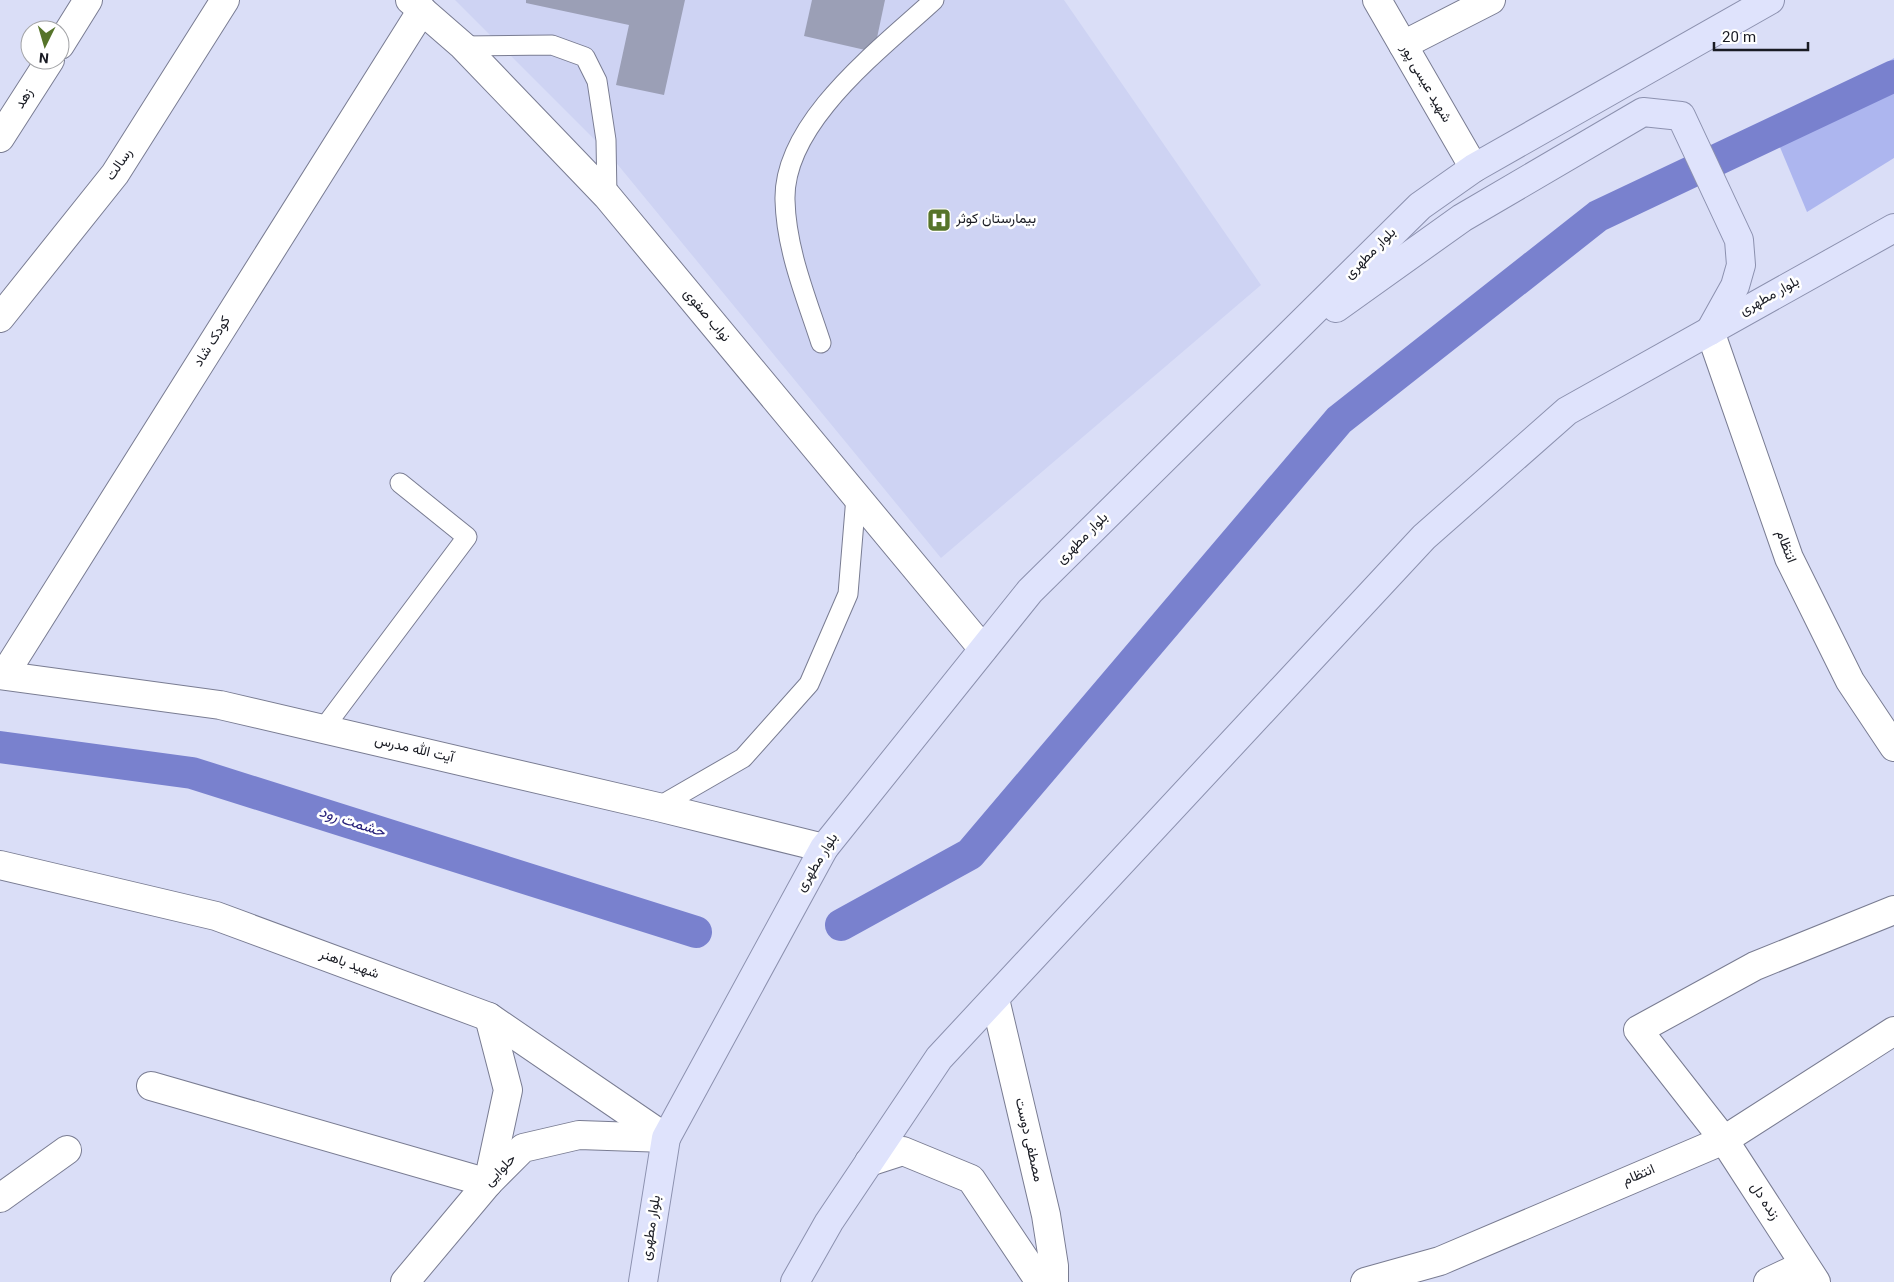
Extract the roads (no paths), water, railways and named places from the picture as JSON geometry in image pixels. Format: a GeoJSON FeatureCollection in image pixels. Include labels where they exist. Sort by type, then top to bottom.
{"type":"FeatureCollection","features":[{"type":"Feature","properties":{"kind":"main road","name":"بلوار مطهری"},"geometry":{"type":"LineString","coordinates":[[643,1282],[666,1138],[824,848],[1030,591],[1420,206],[1474,168],[1770,0]]}},
{"type":"Feature","properties":{"kind":"main road"},"geometry":{"type":"LineString","coordinates":[[1268,356],[1462,218],[1643,112],[1681,116],[1739,240],[1740,265],[1735,286],[1710,331]]}},
{"type":"Feature","properties":{"kind":"main road","name":"بلوار مطهری"},"geometry":{"type":"LineString","coordinates":[[795,1282],[829,1222],[939,1058],[1424,537],[1567,411],[1894,228]]}},
{"type":"Feature","properties":{"kind":"street"},"geometry":{"type":"LineString","coordinates":[[70,29],[88,0]]}},
{"type":"Feature","properties":{"kind":"street","name":"رسالت"},"geometry":{"type":"LineString","coordinates":[[0,318],[115,174],[226,0]]}},
{"type":"Feature","properties":{"kind":"street","name":"شهید عیسی پور"},"geometry":{"type":"LineString","coordinates":[[1377,0],[1474,168]]}},
{"type":"Feature","properties":{"kind":"street"},"geometry":{"type":"LineString","coordinates":[[1403,45],[1491,0]]}},
{"type":"Feature","properties":{"kind":"street","name":"نواب صفوی"},"geometry":{"type":"LineString","coordinates":[[416,5],[463,46],[608,196],[983,649]]}},
{"type":"Feature","properties":{"kind":"street","name":"کودک شاد"},"geometry":{"type":"LineString","coordinates":[[2,675],[416,5]]}},
{"type":"Feature","properties":{"kind":"street","name":"زهد"},"geometry":{"type":"LineString","coordinates":[[0,138],[44,70]]}},
{"type":"Feature","properties":{"kind":"street","name":"انتظام"},"geometry":{"type":"LineString","coordinates":[[1710,331],[1789,558],[1850,681],[1894,747]]}},
{"type":"Feature","properties":{"kind":"street","name":"آیت الله مدرس"},"geometry":{"type":"LineString","coordinates":[[2,675],[220,705],[658,807],[824,848]]}},
{"type":"Feature","properties":{"kind":"street","name":"شهید باهنر"},"geometry":{"type":"LineString","coordinates":[[0,865],[216,916],[490,1017],[666,1138]]}},
{"type":"Feature","properties":{"kind":"street","name":"زنده دل"},"geometry":{"type":"LineString","coordinates":[[1768,1282],[1810,1274],[1724,1140],[1638,1030],[1755,966],[1894,910]]}},
{"type":"Feature","properties":{"kind":"street","name":"مصطفی دوست"},"geometry":{"type":"LineString","coordinates":[[995,999],[1046,1215],[1054,1266],[1054,1282]]}},
{"type":"Feature","properties":{"kind":"street"},"geometry":{"type":"LineString","coordinates":[[151,1086],[488,1183],[508,1090],[490,1017]]}},
{"type":"Feature","properties":{"kind":"street","name":"انتظام"},"geometry":{"type":"LineString","coordinates":[[1365,1282],[1440,1261],[1724,1140],[1894,1031]]}},
{"type":"Feature","properties":{"kind":"street","name":"حلوایی"},"geometry":{"type":"LineString","coordinates":[[405,1282],[488,1183],[523,1148],[579,1135],[666,1138]]}},
{"type":"Feature","properties":{"kind":"street"},"geometry":{"type":"LineString","coordinates":[[0,1198],[67,1150]]}},
{"type":"Feature","properties":{"kind":"street"},"geometry":{"type":"LineString","coordinates":[[870,1162],[903,1151],[971,1178],[1040,1282]]}},
{"type":"Feature","properties":{"kind":"lane"},"geometry":{"type":"LineString","coordinates":[[821,343],[792,252],[784,200],[789,165],[801,138],[848,77],[934,0]]}},
{"type":"Feature","properties":{"kind":"lane"},"geometry":{"type":"LineString","coordinates":[[463,46],[552,45],[586,57],[597,81],[606,140],[608,196]]}},
{"type":"Feature","properties":{"kind":"lane"},"geometry":{"type":"LineString","coordinates":[[324,729],[467,538],[400,483]]}},
{"type":"Feature","properties":{"kind":"lane"},"geometry":{"type":"LineString","coordinates":[[658,807],[743,758],[809,684],[848,594],[856,497]]}},
{"type":"Feature","properties":{"kind":"waterway"},"geometry":{"type":"LineString","coordinates":[[841,925],[970,854],[1339,420],[1598,216],[1894,76]]}},
{"type":"Feature","properties":{"kind":"waterway","name":"حشمت رود"},"geometry":{"type":"LineString","coordinates":[[0,747],[192,773],[696,932]]}},
{"type":"Feature","properties":{"kind":"place","name":"بیمارستان کوثر"},"geometry":{"type":"Point","coordinates":[939,220]}}]}
